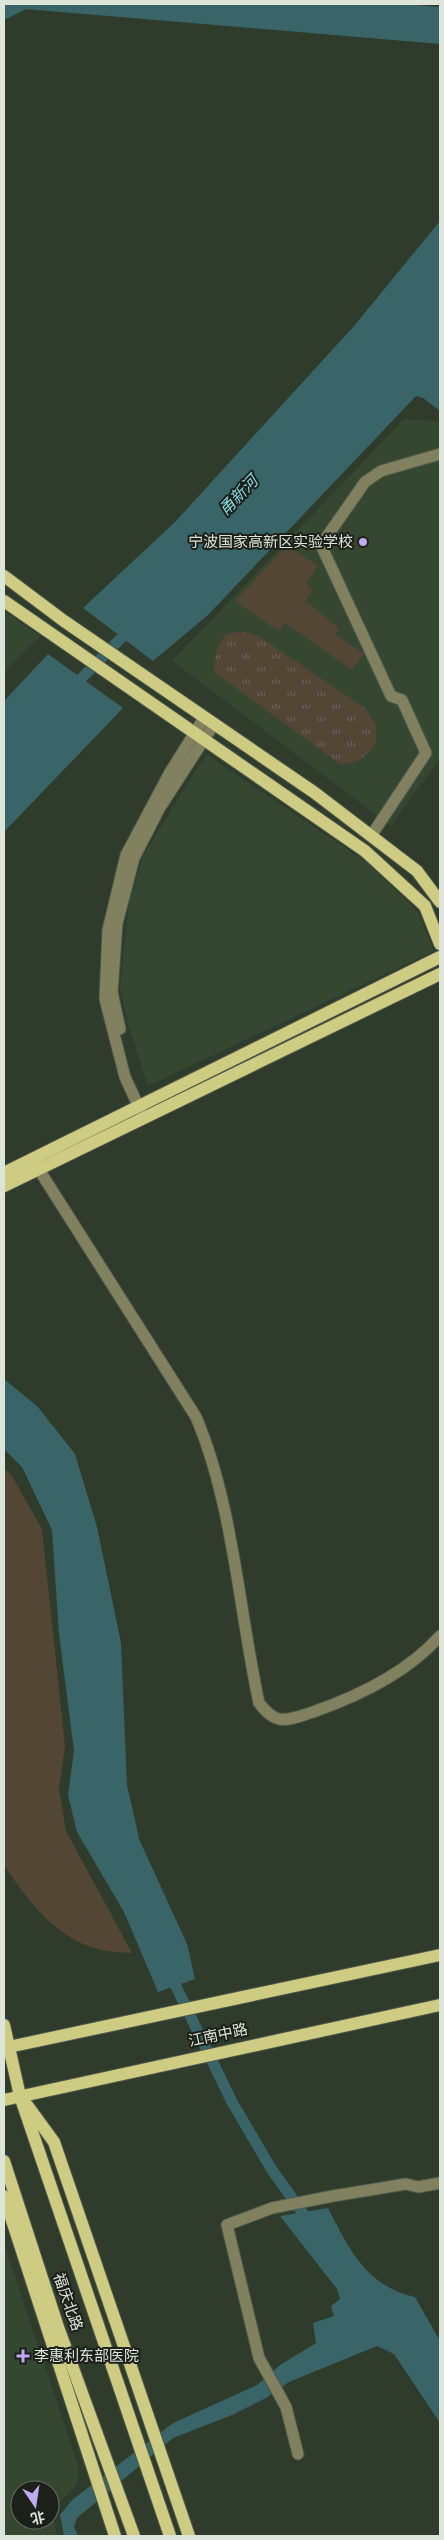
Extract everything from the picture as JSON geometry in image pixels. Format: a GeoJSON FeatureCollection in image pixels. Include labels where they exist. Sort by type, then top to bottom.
{"type":"FeatureCollection","features":[{"type":"Feature","properties":{"kind":"main road"},"geometry":{"type":"LineString","coordinates":[[4,576],[64,621],[315,793],[417,871],[440,902]]}},
{"type":"Feature","properties":{"kind":"main road"},"geometry":{"type":"LineString","coordinates":[[4,601],[49,634],[365,851],[425,906],[440,944]]}},
{"type":"Feature","properties":{"kind":"main road"},"geometry":{"type":"LineString","coordinates":[[144,1111],[440,958]]}},
{"type":"Feature","properties":{"kind":"main road"},"geometry":{"type":"LineString","coordinates":[[4,1186],[37,1163],[144,1111],[440,974]]}},
{"type":"Feature","properties":{"kind":"main road"},"geometry":{"type":"LineString","coordinates":[[4,1173],[37,1163]]}},
{"type":"Feature","properties":{"kind":"main road"},"geometry":{"type":"LineString","coordinates":[[7,2048],[440,1955]]}},
{"type":"Feature","properties":{"kind":"main road","name":"江南中路"},"geometry":{"type":"LineString","coordinates":[[4,2100],[440,2005]]}},
{"type":"Feature","properties":{"kind":"main road"},"geometry":{"type":"LineString","coordinates":[[4,2025],[7,2048],[20,2096],[170,2536]]}},
{"type":"Feature","properties":{"kind":"main road"},"geometry":{"type":"LineString","coordinates":[[20,2096],[54,2142],[189,2536]]}},
{"type":"Feature","properties":{"kind":"main road","name":"福庆北路"},"geometry":{"type":"LineString","coordinates":[[4,2161],[58,2326],[134,2536]]}},
{"type":"Feature","properties":{"kind":"main road"},"geometry":{"type":"LineString","coordinates":[[4,2196],[116,2536]]}},
{"type":"Feature","properties":{"kind":"street"},"geometry":{"type":"LineString","coordinates":[[371,836],[426,754],[402,700],[391,696],[321,545],[365,482],[381,471],[440,454]]}},
{"type":"Feature","properties":{"kind":"street"},"geometry":{"type":"LineString","coordinates":[[144,1111],[127,1064],[112,992],[117,923],[134,858],[159,809],[209,721]]}},
{"type":"Feature","properties":{"kind":"street"},"geometry":{"type":"LineString","coordinates":[[37,1163],[196,1417],[206,1440],[224,1516],[259,1702],[268,1713],[280,1719],[297,1717],[335,1704],[376,1685],[417,1659],[440,1636]]}},
{"type":"Feature","properties":{"kind":"street"},"geometry":{"type":"LineString","coordinates":[[298,2454],[286,2407],[259,2358],[227,2225],[272,2208],[406,2184],[418,2187],[440,2183]]}},
{"type":"Feature","properties":{"kind":"shaded area","name":"宁波国家高新区实验学校"},"geometry":{"type":"Polygon","coordinates":[[[404,419],[436,421],[440,423],[440,759],[391,826],[172,661],[404,419]]]}},
{"type":"Feature","properties":{"kind":"shaded area"},"geometry":{"type":"Polygon","coordinates":[[[4,611],[40,636],[4,673],[4,611]]]}},
{"type":"Feature","properties":{"kind":"shaded area"},"geometry":{"type":"Polygon","coordinates":[[[206,754],[366,862],[417,911],[434,951],[148,1086],[128,1024],[120,988],[129,904],[143,856],[206,754]]]}},
{"type":"Feature","properties":{"kind":"shaded area","name":"李惠利东部医院"},"geometry":{"type":"Polygon","coordinates":[[[4,2243],[79,2469],[77,2483],[60,2503],[60,2480],[10,2480],[10,2530],[56,2530],[57,2536],[4,2536],[4,2243]]]}},
{"type":"Feature","properties":{"kind":"green space"},"geometry":{"type":"Polygon","coordinates":[[[287,545],[318,566],[306,584],[313,590],[306,601],[340,629],[335,634],[364,654],[352,670],[285,623],[278,631],[235,601],[287,545]]]}},
{"type":"Feature","properties":{"kind":"green space"},"geometry":{"type":"Polygon","coordinates":[[[241,632],[257,635],[366,709],[376,725],[376,744],[368,753],[352,763],[340,764],[214,672],[217,652],[223,638],[226,634],[241,632]]]}},
{"type":"Feature","properties":{"kind":"green space"},"geometry":{"type":"Polygon","coordinates":[[[4,1468],[12,1476],[42,1529],[65,1746],[59,1789],[66,1831],[132,1953],[112,1952],[85,1945],[57,1928],[33,1905],[4,1865],[4,1468]]]}},
{"type":"Feature","properties":{"kind":"water"},"geometry":{"type":"Polygon","coordinates":[[[4,4],[403,4],[440,7],[440,44],[26,9],[4,20],[4,4]]]}},
{"type":"Feature","properties":{"kind":"water"},"geometry":{"type":"Polygon","coordinates":[[[440,221],[440,411],[423,398],[416,396],[208,615],[153,661],[83,608],[175,522],[354,326],[440,221]]]}},
{"type":"Feature","properties":{"kind":"water"},"geometry":{"type":"Polygon","coordinates":[[[48,654],[123,708],[4,832],[4,701],[48,654]]]}},
{"type":"Feature","properties":{"kind":"water"},"geometry":{"type":"Polygon","coordinates":[[[4,1379],[38,1407],[75,1454],[97,1527],[121,1643],[127,1785],[139,1839],[187,1944],[195,1979],[158,1992],[124,1912],[77,1832],[68,1795],[74,1751],[59,1634],[52,1530],[22,1467],[4,1449],[4,1379]]]}},
{"type":"Feature","properties":{"kind":"water"},"geometry":{"type":"Polygon","coordinates":[[[328,2208],[352,2251],[371,2275],[398,2292],[415,2297],[440,2341],[440,2423],[394,2354],[377,2346],[289,2382],[266,2398],[232,2415],[173,2438],[77,2518],[74,2527],[78,2536],[64,2536],[60,2515],[72,2500],[173,2423],[257,2385],[280,2365],[316,2343],[313,2323],[334,2316],[331,2306],[340,2299],[337,2289],[280,2216],[328,2208]]]}},
{"type":"Feature","properties":{"kind":"waterway","name":"甬新河"},"geometry":{"type":"LineString","coordinates":[[71,689],[132,627]]}},
{"type":"Feature","properties":{"kind":"waterway"},"geometry":{"type":"LineString","coordinates":[[169,1972],[232,2102],[272,2170],[310,2223]]}},
{"type":"Feature","properties":{"kind":"place","name":"宁波国家高新区实验学校"},"geometry":{"type":"Point","coordinates":[363,542]}},
{"type":"Feature","properties":{"kind":"place","name":"李惠利东部医院"},"geometry":{"type":"Point","coordinates":[23,2356]}}]}
